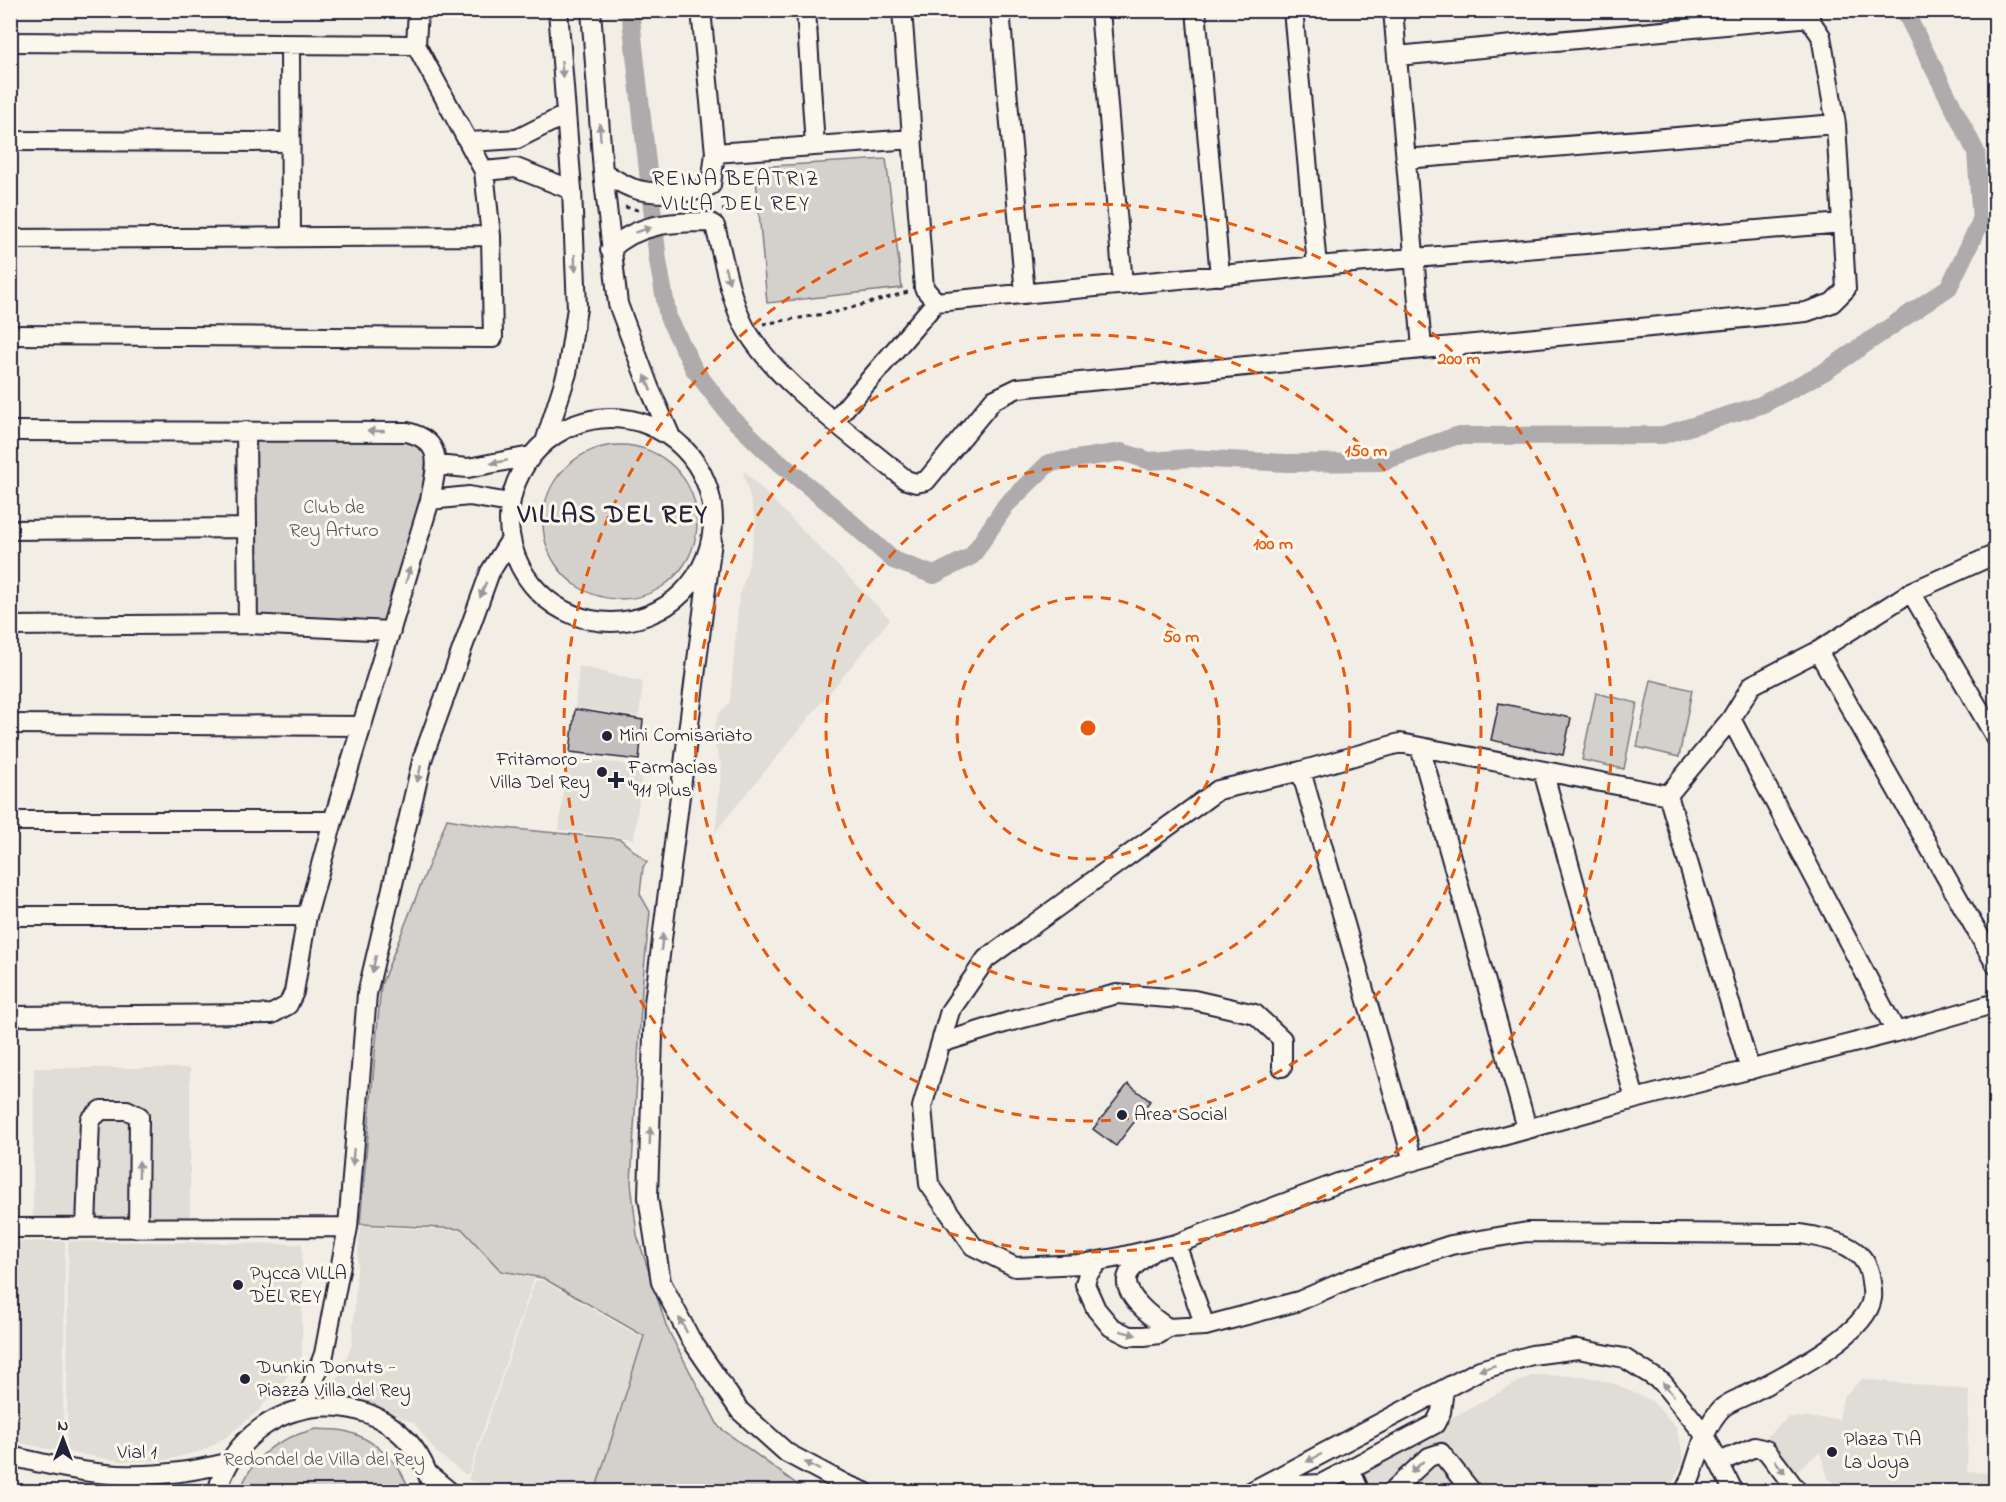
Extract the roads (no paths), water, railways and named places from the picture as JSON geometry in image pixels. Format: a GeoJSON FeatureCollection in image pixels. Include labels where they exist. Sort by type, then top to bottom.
{"type":"FeatureCollection","features":[{"type":"Feature","properties":{"kind":"street"},"geometry":{"type":"LineString","coordinates":[[10,334],[493,338],[491,236],[484,171],[416,45],[418,10]]}},
{"type":"Feature","properties":{"kind":"street"},"geometry":{"type":"LineString","coordinates":[[545,442],[567,373],[577,308],[572,190],[558,10]]}},
{"type":"Feature","properties":{"kind":"street"},"geometry":{"type":"LineString","coordinates":[[591,10],[610,250],[618,304],[649,387],[672,437]]}},
{"type":"Feature","properties":{"kind":"street"},"geometry":{"type":"LineString","coordinates":[[603,172],[633,189],[685,192],[711,185],[715,153],[701,10]]}},
{"type":"Feature","properties":{"kind":"street"},"geometry":{"type":"LineString","coordinates":[[806,10],[815,146]]}},
{"type":"Feature","properties":{"kind":"street"},"geometry":{"type":"LineString","coordinates":[[902,10],[924,288],[936,302]]}},
{"type":"Feature","properties":{"kind":"street"},"geometry":{"type":"LineString","coordinates":[[1000,10],[1024,294]]}},
{"type":"Feature","properties":{"kind":"street"},"geometry":{"type":"LineString","coordinates":[[1100,10],[1123,285]]}},
{"type":"Feature","properties":{"kind":"street"},"geometry":{"type":"LineString","coordinates":[[1196,10],[1220,276]]}},
{"type":"Feature","properties":{"kind":"street"},"geometry":{"type":"LineString","coordinates":[[1293,10],[1317,266]]}},
{"type":"Feature","properties":{"kind":"street"},"geometry":{"type":"LineString","coordinates":[[1393,10],[1422,348]]}},
{"type":"Feature","properties":{"kind":"street"},"geometry":{"type":"LineString","coordinates":[[610,250],[631,233],[651,227],[708,222],[715,226],[727,276],[746,330],[781,375],[906,480],[916,483],[926,481],[993,400],[1017,388],[1806,312],[1832,303],[1846,289],[1836,124],[1821,36],[1806,14],[1397,56]]}},
{"type":"Feature","properties":{"kind":"street"},"geometry":{"type":"LineString","coordinates":[[10,42],[416,45]]}},
{"type":"Feature","properties":{"kind":"street"},"geometry":{"type":"LineString","coordinates":[[290,45],[291,237]]}},
{"type":"Feature","properties":{"kind":"street"},"geometry":{"type":"LineString","coordinates":[[470,142],[517,139],[565,115]]}},
{"type":"Feature","properties":{"kind":"street"},"geometry":{"type":"LineString","coordinates":[[1405,159],[1836,124]]}},
{"type":"Feature","properties":{"kind":"street"},"geometry":{"type":"LineString","coordinates":[[715,153],[913,140]]}},
{"type":"Feature","properties":{"kind":"street"},"geometry":{"type":"LineString","coordinates":[[10,141],[290,142]]}},
{"type":"Feature","properties":{"kind":"street"},"geometry":{"type":"LineString","coordinates":[[484,171],[516,168],[572,190]]}},
{"type":"Feature","properties":{"kind":"street"},"geometry":{"type":"LineString","coordinates":[[835,420],[936,302],[1317,266],[1843,224]]}},
{"type":"Feature","properties":{"kind":"street"},"geometry":{"type":"LineString","coordinates":[[10,238],[491,236]]}},
{"type":"Feature","properties":{"kind":"street"},"geometry":{"type":"LineString","coordinates":[[712,541],[699,573],[676,600],[645,616],[610,622],[576,615],[545,598],[523,572],[511,539],[510,503],[518,478],[531,456],[545,442],[574,424],[607,418],[641,422],[672,437],[693,457],[707,483],[714,512],[712,541],[654,1003],[648,1197],[661,1282],[690,1338],[740,1411],[787,1453],[845,1484],[865,1491]]}},
{"type":"Feature","properties":{"kind":"street"},"geometry":{"type":"LineString","coordinates":[[10,431],[407,432],[424,436],[434,446],[436,465],[430,500],[333,821],[307,916],[294,992],[288,1005],[272,1014],[10,1016]]}},
{"type":"Feature","properties":{"kind":"street"},"geometry":{"type":"LineString","coordinates":[[246,431],[248,624]]}},
{"type":"Feature","properties":{"kind":"street"},"geometry":{"type":"LineString","coordinates":[[436,465],[468,468],[531,456]]}},
{"type":"Feature","properties":{"kind":"street"},"geometry":{"type":"LineString","coordinates":[[430,500],[470,496],[510,503]]}},
{"type":"Feature","properties":{"kind":"street"},"geometry":{"type":"LineString","coordinates":[[10,530],[247,528]]}},
{"type":"Feature","properties":{"kind":"street"},"geometry":{"type":"LineString","coordinates":[[304,1407],[324,1354],[348,1227],[367,994],[409,813],[423,757],[470,624],[490,572],[511,539]]}},
{"type":"Feature","properties":{"kind":"street"},"geometry":{"type":"LineString","coordinates":[[1668,795],[1731,719],[1752,685],[1818,651],[1911,592],[1995,554]]}},
{"type":"Feature","properties":{"kind":"street"},"geometry":{"type":"LineString","coordinates":[[1911,592],[1995,738]]}},
{"type":"Feature","properties":{"kind":"street"},"geometry":{"type":"LineString","coordinates":[[10,626],[248,624],[391,631]]}},
{"type":"Feature","properties":{"kind":"street"},"geometry":{"type":"LineString","coordinates":[[1818,651],[1995,964]]}},
{"type":"Feature","properties":{"kind":"street"},"geometry":{"type":"LineString","coordinates":[[1731,719],[1896,1032]]}},
{"type":"Feature","properties":{"kind":"street"},"geometry":{"type":"LineString","coordinates":[[10,724],[361,726]]}},
{"type":"Feature","properties":{"kind":"street"},"geometry":{"type":"LineString","coordinates":[[1668,795],[1400,743],[1301,771],[1218,790],[986,959],[950,1011],[922,1107],[929,1184],[973,1246],[1016,1267],[1099,1261],[1176,1244],[1338,1183],[1527,1128],[1896,1032],[1995,1003]]}},
{"type":"Feature","properties":{"kind":"street"},"geometry":{"type":"LineString","coordinates":[[1420,747],[1527,1128]]}},
{"type":"Feature","properties":{"kind":"street"},"geometry":{"type":"LineString","coordinates":[[1301,771],[1413,1161]]}},
{"type":"Feature","properties":{"kind":"street"},"geometry":{"type":"LineString","coordinates":[[1544,771],[1635,1099]]}},
{"type":"Feature","properties":{"kind":"street"},"geometry":{"type":"LineString","coordinates":[[1668,795],[1750,1070]]}},
{"type":"Feature","properties":{"kind":"street"},"geometry":{"type":"LineString","coordinates":[[10,821],[333,821]]}},
{"type":"Feature","properties":{"kind":"street"},"geometry":{"type":"LineString","coordinates":[[10,916],[307,916]]}},
{"type":"Feature","properties":{"kind":"street"},"geometry":{"type":"LineString","coordinates":[[941,1043],[1008,1022],[1117,994],[1194,1000],[1255,1014],[1282,1039],[1282,1067]]}},
{"type":"Feature","properties":{"kind":"street"},"geometry":{"type":"LineString","coordinates":[[86,1227],[90,1120],[101,1110],[127,1110],[139,1116],[140,1124],[138,1227]]}},
{"type":"Feature","properties":{"kind":"street"},"geometry":{"type":"LineString","coordinates":[[10,1228],[348,1227]]}},
{"type":"Feature","properties":{"kind":"street"},"geometry":{"type":"LineString","coordinates":[[1099,1261],[1088,1274],[1085,1284],[1096,1309],[1110,1327],[1129,1336],[1159,1334],[1168,1328],[1205,1326],[1299,1301],[1356,1276],[1451,1245],[1527,1232],[1801,1234],[1837,1240],[1859,1254],[1870,1274],[1872,1299],[1855,1328],[1813,1359],[1722,1408],[1705,1435],[1696,1466],[1684,1491]]}},
{"type":"Feature","properties":{"kind":"street"},"geometry":{"type":"LineString","coordinates":[[1176,1244],[1205,1326]]}},
{"type":"Feature","properties":{"kind":"street"},"geometry":{"type":"LineString","coordinates":[[1155,1249],[1130,1273],[1128,1282],[1143,1311],[1168,1328]]}},
{"type":"Feature","properties":{"kind":"street"},"geometry":{"type":"LineString","coordinates":[[1250,1491],[1480,1370],[1532,1355],[1578,1349],[1624,1358],[1662,1382],[1705,1435],[1734,1491]]}},
{"type":"Feature","properties":{"kind":"street"},"geometry":{"type":"LineString","coordinates":[[1277,1478],[1309,1486],[1321,1484],[1435,1425],[1441,1412],[1444,1389]]}},
{"type":"Feature","properties":{"kind":"street"},"geometry":{"type":"LineString","coordinates":[[217,1491],[228,1463],[242,1443],[260,1427],[273,1418],[304,1407],[332,1406],[371,1416],[404,1439],[427,1473],[433,1491]]}},
{"type":"Feature","properties":{"kind":"street"},"geometry":{"type":"LineString","coordinates":[[1719,1462],[1755,1447],[1766,1450],[1798,1491]]}},
{"type":"Feature","properties":{"kind":"street"},"geometry":{"type":"LineString","coordinates":[[1391,1491],[1429,1457],[1441,1453],[1472,1491]]}},
{"type":"Feature","properties":{"kind":"street","name":"Vial 1"},"geometry":{"type":"LineString","coordinates":[[10,1456],[71,1470],[141,1478],[182,1473],[228,1463]]}},
{"type":"Feature","properties":{"kind":"street"},"geometry":{"type":"LineString","coordinates":[[1350,1469],[1360,1491]]}},
{"type":"Feature","properties":{"kind":"street"},"geometry":{"type":"LineString","coordinates":[[427,1473],[450,1491]]}},
{"type":"Feature","properties":{"kind":"waterway"},"geometry":{"type":"LineString","coordinates":[[630,10],[658,261],[668,317],[694,369],[731,417],[770,455],[834,507],[893,560],[934,575],[972,556],[1006,505],[1049,463],[1122,452],[1150,461],[1189,458],[1287,463],[1381,462],[1456,436],[1663,435],[1761,405],[1824,372],[1949,287],[1981,221],[1976,152],[1904,10]]}},
{"type":"Feature","properties":{"kind":"place","name":"Mini Comisariato"},"geometry":{"type":"Point","coordinates":[607,736]}},
{"type":"Feature","properties":{"kind":"place","name":"Fritamoro - Villa Del Rey"},"geometry":{"type":"Point","coordinates":[602,772]}},
{"type":"Feature","properties":{"kind":"place","name":"Farmacias \"911 Plus"},"geometry":{"type":"Point","coordinates":[616,780]}},
{"type":"Feature","properties":{"kind":"place","name":"Area Social"},"geometry":{"type":"Point","coordinates":[1122,1115]}},
{"type":"Feature","properties":{"kind":"place","name":"Pycca VILLA DEL REY"},"geometry":{"type":"Point","coordinates":[238,1285]}},
{"type":"Feature","properties":{"kind":"place","name":"Dunkin Donuts - Piazza Villa del Rey"},"geometry":{"type":"Point","coordinates":[245,1379]}},
{"type":"Feature","properties":{"kind":"place","name":"Plaza TIA La Joya"},"geometry":{"type":"Point","coordinates":[1832,1452]}},
{"type":"Feature","properties":{"kind":"district","name":"REINA BEATRIZ VILLA DEL REY"},"geometry":{"type":"Point","coordinates":[736,192]}},
{"type":"Feature","properties":{"kind":"district","name":"VILLAS DEL REY"},"geometry":{"type":"Point","coordinates":[613,516]}},
{"type":"Feature","properties":{"kind":"park label","name":"Club de Rey Arturo"},"geometry":{"type":"Point","coordinates":[334,520]}},
{"type":"Feature","properties":{"kind":"park label","name":"Redondel de Villa del Rey"},"geometry":{"type":"Point","coordinates":[324,1460]}}]}
